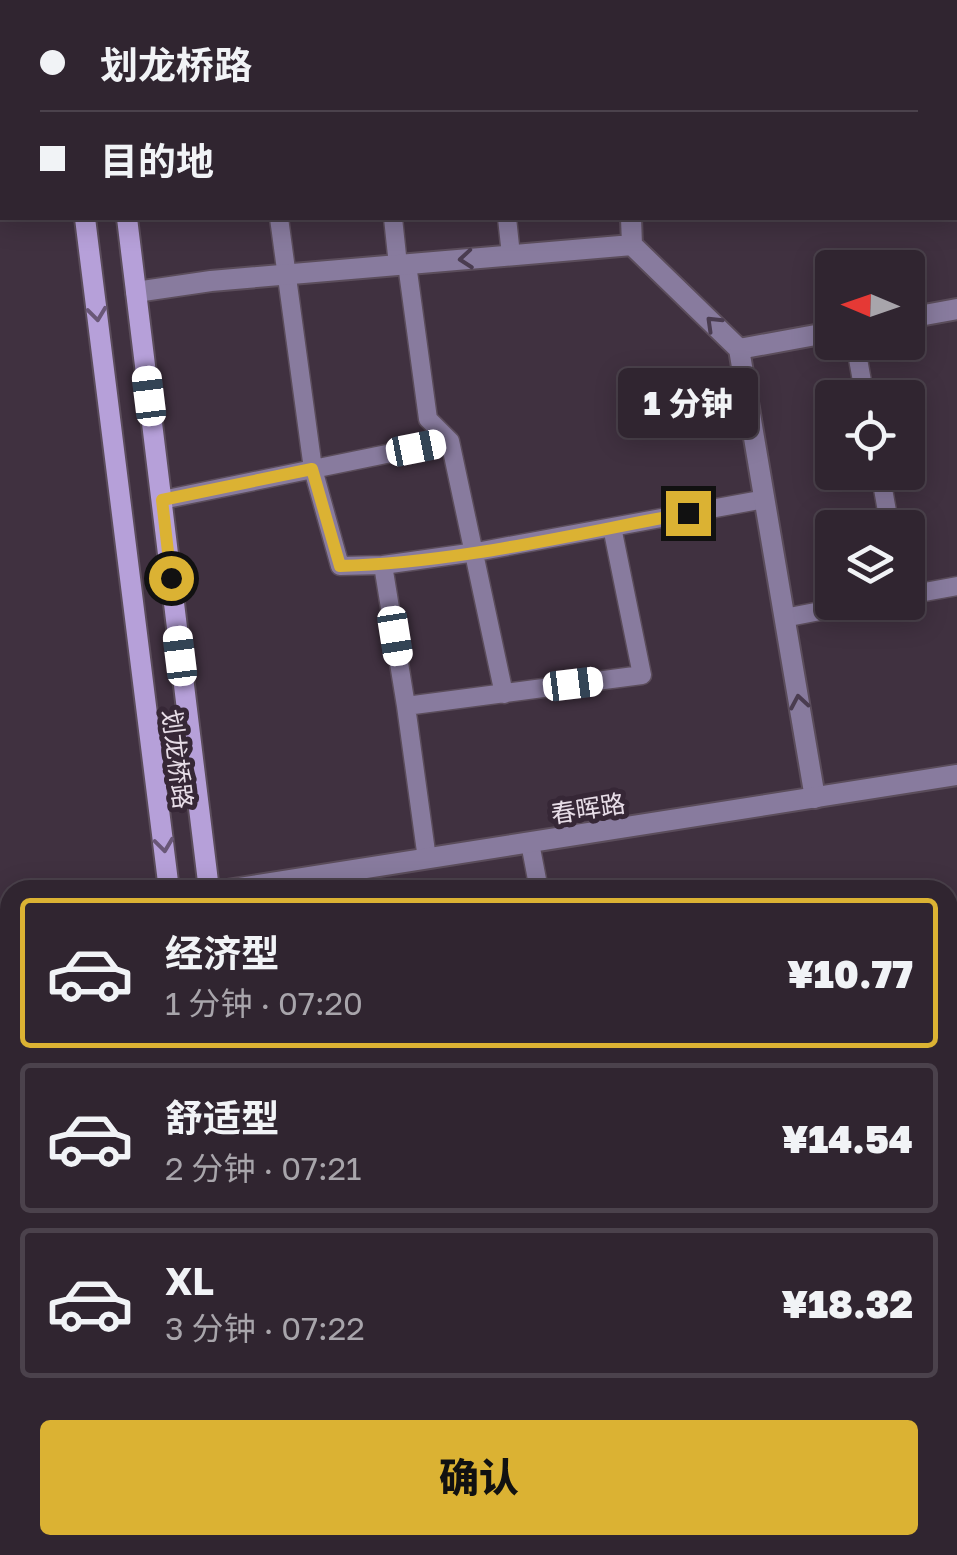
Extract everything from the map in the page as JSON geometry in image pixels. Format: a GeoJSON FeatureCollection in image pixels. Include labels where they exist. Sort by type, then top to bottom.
{"type":"FeatureCollection","features":[{"type":"Feature","properties":{"kind":"main road","name":"划龙桥路"},"geometry":{"type":"LineString","coordinates":[[86,220],[169,880]]}},
{"type":"Feature","properties":{"kind":"main road","name":"划龙桥路"},"geometry":{"type":"LineString","coordinates":[[127,220],[208,880]]}},
{"type":"Feature","properties":{"kind":"street"},"geometry":{"type":"LineString","coordinates":[[631,220],[632,245],[739,349],[815,798]]}},
{"type":"Feature","properties":{"kind":"street"},"geometry":{"type":"LineString","coordinates":[[136,292],[632,245]]}},
{"type":"Feature","properties":{"kind":"street"},"geometry":{"type":"LineString","coordinates":[[925,315],[957,309]]}},
{"type":"Feature","properties":{"kind":"street"},"geometry":{"type":"LineString","coordinates":[[739,349],[815,335]]}},
{"type":"Feature","properties":{"kind":"street","name":"春晖路"},"geometry":{"type":"LineString","coordinates":[[292,880],[957,776]]}},
{"type":"Feature","properties":{"kind":"lane"},"geometry":{"type":"LineString","coordinates":[[278,220],[312,469],[340,566],[384,565],[476,552],[764,499]]}},
{"type":"Feature","properties":{"kind":"lane"},"geometry":{"type":"LineString","coordinates":[[393,220],[428,419],[450,441],[504,694]]}},
{"type":"Feature","properties":{"kind":"lane"},"geometry":{"type":"LineString","coordinates":[[508,220],[511,256]]}},
{"type":"Feature","properties":{"kind":"lane"},"geometry":{"type":"LineString","coordinates":[[162,500],[450,441]]}},
{"type":"Feature","properties":{"kind":"lane"},"geometry":{"type":"LineString","coordinates":[[406,706],[642,675],[612,527]]}},
{"type":"Feature","properties":{"kind":"lane"},"geometry":{"type":"LineString","coordinates":[[384,565],[427,859]]}},
{"type":"Feature","properties":{"kind":"lane"},"geometry":{"type":"LineString","coordinates":[[925,592],[957,586]]}},
{"type":"Feature","properties":{"kind":"lane"},"geometry":{"type":"LineString","coordinates":[[784,618],[815,612]]}},
{"type":"Feature","properties":{"kind":"lane"},"geometry":{"type":"LineString","coordinates":[[530,842],[538,880]]}},
{"type":"Feature","properties":{"kind":"route"},"geometry":{"type":"LineString","coordinates":[[171,578],[162,500],[312,469],[340,566],[384,565],[476,552],[688,513]]}}]}
